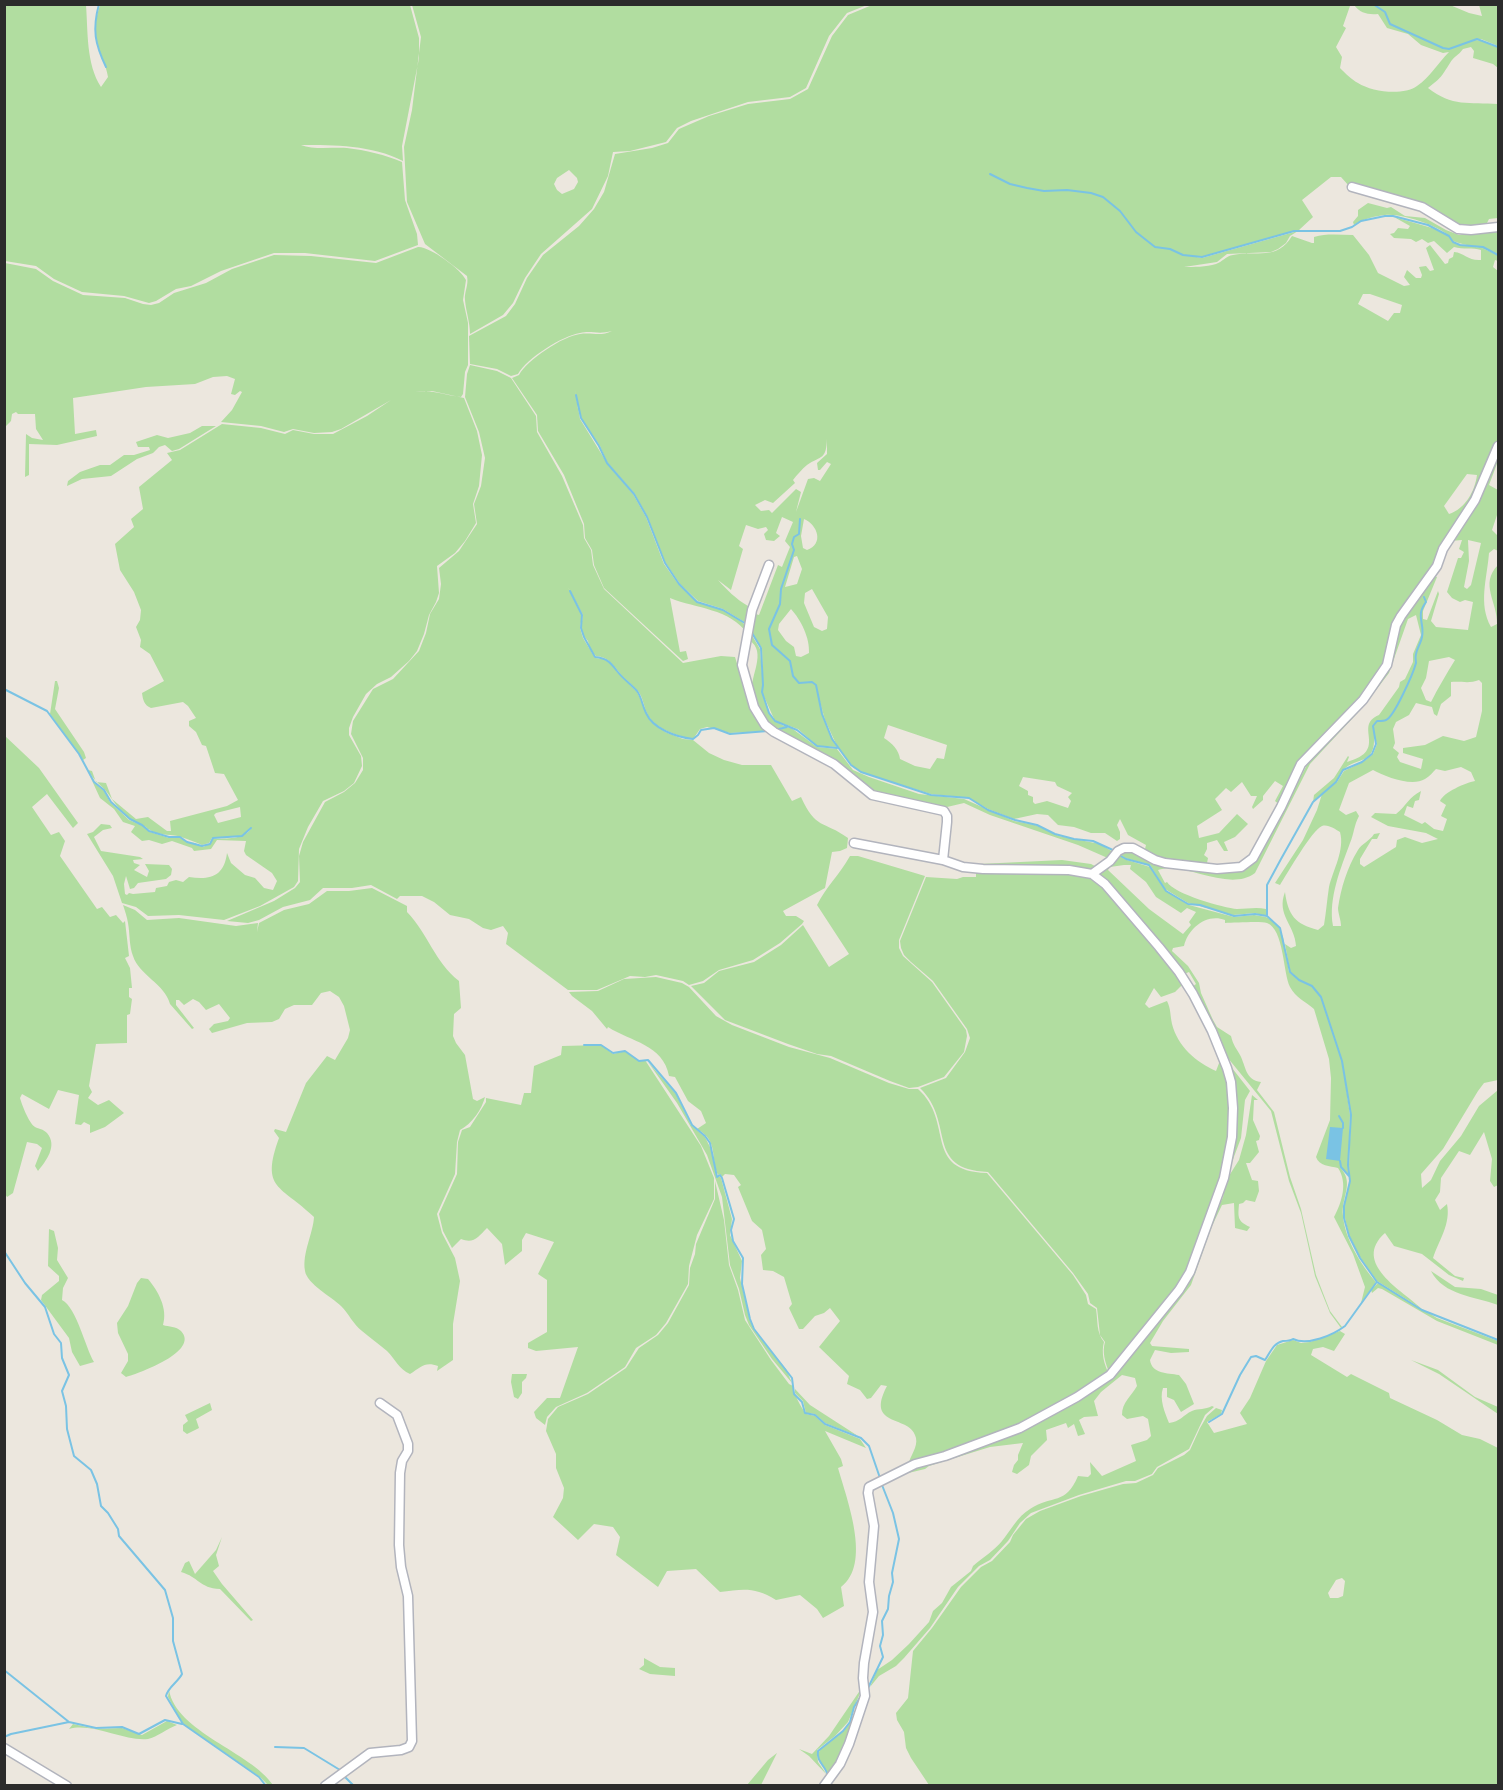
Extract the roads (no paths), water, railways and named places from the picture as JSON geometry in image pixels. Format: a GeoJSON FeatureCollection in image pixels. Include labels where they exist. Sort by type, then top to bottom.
{"type":"FeatureCollection","features":[{"type":"Feature","properties":{"kind":"street"},"geometry":{"type":"LineString","coordinates":[[1352,188],[1422,207],[1452,227],[1465,231],[1498,227]]}},
{"type":"Feature","properties":{"kind":"street"},"geometry":{"type":"LineString","coordinates":[[1092,874],[1124,848],[1133,848],[1165,863],[1217,869],[1241,867],[1253,858],[1301,764],[1363,700],[1387,665],[1396,625],[1437,566],[1447,542],[1475,500],[1498,446]]}},
{"type":"Feature","properties":{"kind":"street"},"geometry":{"type":"LineString","coordinates":[[770,565],[752,610],[742,665],[754,707],[759,716],[774,732],[834,764],[872,795],[944,811],[947,822],[943,860]]}},
{"type":"Feature","properties":{"kind":"street"},"geometry":{"type":"LineString","coordinates":[[825,1785],[845,1754],[858,1722],[865,1696],[862,1678],[873,1612],[869,1582],[874,1526],[869,1487],[915,1464],[945,1456],[1020,1428],[1077,1397],[1110,1375],[1185,1283],[1197,1256],[1224,1178],[1232,1137],[1233,1108],[1231,1082],[1221,1052],[1193,994],[1179,972],[1105,884],[1092,874],[1069,870],[963,867],[943,860],[854,843]]}},
{"type":"Feature","properties":{"kind":"street"},"geometry":{"type":"LineString","coordinates":[[326,1785],[370,1753],[401,1750],[410,1747],[412,1741],[408,1596],[401,1567],[399,1545],[400,1473],[402,1461],[408,1451],[408,1444],[397,1415],[380,1403]]}},
{"type":"Feature","properties":{"kind":"street"},"geometry":{"type":"LineString","coordinates":[[4,1748],[67,1785]]}},
{"type":"Feature","properties":{"kind":"water"},"geometry":{"type":"Polygon","coordinates":[[[1330,1127],[1343,1128],[1340,1161],[1326,1159],[1330,1127]]]}},
{"type":"Feature","properties":{"kind":"waterway"},"geometry":{"type":"LineString","coordinates":[[99,4],[96,37],[106,67]]}},
{"type":"Feature","properties":{"kind":"waterway"},"geometry":{"type":"LineString","coordinates":[[1373,4],[1385,12],[1390,24],[1443,48],[1449,49],[1477,39],[1498,47]]}},
{"type":"Feature","properties":{"kind":"waterway"},"geometry":{"type":"LineString","coordinates":[[990,174],[1010,184],[1027,188],[1044,191],[1067,190],[1103,197],[1120,211],[1136,232],[1155,247],[1170,249],[1183,255],[1202,257],[1294,231],[1340,231],[1361,221],[1385,216],[1428,225],[1449,236],[1453,242],[1460,245],[1483,247],[1498,255]]}},
{"type":"Feature","properties":{"kind":"waterway"},"geometry":{"type":"LineString","coordinates":[[576,395],[581,418],[607,463],[634,494],[647,517],[665,563],[679,584],[697,602],[723,610],[748,625]]}},
{"type":"Feature","properties":{"kind":"waterway"},"geometry":{"type":"LineString","coordinates":[[800,519],[799,534],[794,537],[792,544],[794,550],[781,589],[780,604],[769,629],[772,645],[790,661],[793,676],[799,683],[812,682],[816,685],[822,714],[832,739],[851,765],[861,772],[931,795],[969,798],[988,810],[1015,820],[1037,825],[1055,834],[1093,841],[1115,851]]}},
{"type":"Feature","properties":{"kind":"waterway"},"geometry":{"type":"LineString","coordinates":[[570,591],[582,615],[581,628],[584,637],[595,657],[608,661],[637,691],[649,719],[659,728],[693,739],[701,730],[714,728],[730,734],[768,731]]}},
{"type":"Feature","properties":{"kind":"waterway"},"geometry":{"type":"LineString","coordinates":[[1267,915],[1267,885],[1313,802],[1336,782],[1343,770],[1362,762],[1372,754],[1376,744],[1373,726],[1377,721],[1389,717],[1403,694],[1416,663],[1422,637],[1421,612],[1426,602],[1424,597]]}},
{"type":"Feature","properties":{"kind":"waterway"},"geometry":{"type":"LineString","coordinates":[[752,633],[761,648],[762,692],[769,713],[775,721],[797,730],[817,746],[837,748]]}},
{"type":"Feature","properties":{"kind":"waterway"},"geometry":{"type":"LineString","coordinates":[[4,689],[47,711],[79,754],[94,782],[130,819],[149,831],[169,837],[180,837],[187,842],[202,846],[210,844],[213,838],[242,836],[251,828]]}},
{"type":"Feature","properties":{"kind":"waterway"},"geometry":{"type":"LineString","coordinates":[[775,730],[787,727]]}},
{"type":"Feature","properties":{"kind":"waterway"},"geometry":{"type":"LineString","coordinates":[[1119,855],[1149,865],[1166,891],[1188,904],[1200,905],[1234,916],[1255,914],[1267,916],[1280,928],[1290,972],[1299,980],[1312,986],[1321,997],[1342,1061],[1351,1115],[1348,1165],[1350,1181],[1344,1206],[1344,1218],[1349,1236],[1360,1258],[1377,1282],[1422,1310],[1498,1340]]}},
{"type":"Feature","properties":{"kind":"waterway"},"geometry":{"type":"LineString","coordinates":[[584,1045],[601,1045],[613,1053],[625,1051],[639,1061],[648,1060],[676,1093],[692,1125],[710,1143],[717,1177],[720,1175],[722,1178],[734,1219],[731,1230],[733,1241],[743,1258],[742,1284],[754,1329],[792,1378],[794,1394],[802,1402],[805,1413],[815,1415],[825,1424],[861,1438],[869,1446],[880,1478]]}},
{"type":"Feature","properties":{"kind":"waterway"},"geometry":{"type":"LineString","coordinates":[[1339,1116],[1343,1128]]}},
{"type":"Feature","properties":{"kind":"waterway"},"geometry":{"type":"LineString","coordinates":[[1340,1161],[1341,1167],[1349,1176]]}},
{"type":"Feature","properties":{"kind":"waterway"},"geometry":{"type":"LineString","coordinates":[[4,1251],[25,1283],[45,1307],[54,1334],[61,1343],[62,1358],[69,1375],[62,1391],[66,1406],[67,1429],[74,1456],[91,1470],[97,1484],[101,1506],[118,1529],[119,1536],[165,1590],[173,1618],[173,1641],[182,1674],[166,1696],[183,1724],[259,1777],[266,1786]]}},
{"type":"Feature","properties":{"kind":"waterway"},"geometry":{"type":"LineString","coordinates":[[1209,1422],[1222,1414],[1251,1357],[1256,1356],[1265,1360],[1280,1342],[1293,1339],[1313,1340],[1340,1329],[1345,1326],[1376,1283]]}},
{"type":"Feature","properties":{"kind":"waterway"},"geometry":{"type":"LineString","coordinates":[[868,1688],[883,1657],[880,1646],[883,1635],[882,1621],[888,1609],[899,1539],[893,1513],[882,1485]]}},
{"type":"Feature","properties":{"kind":"waterway"},"geometry":{"type":"LineString","coordinates":[[4,1670],[69,1722],[96,1728],[122,1727],[139,1734],[165,1720],[182,1724]]}},
{"type":"Feature","properties":{"kind":"waterway"},"geometry":{"type":"LineString","coordinates":[[828,1777],[819,1759],[818,1751],[843,1731],[850,1722],[854,1707],[861,1696]]}},
{"type":"Feature","properties":{"kind":"waterway"},"geometry":{"type":"LineString","coordinates":[[4,1737],[69,1722]]}},
{"type":"Feature","properties":{"kind":"waterway"},"geometry":{"type":"LineString","coordinates":[[275,1747],[304,1748],[340,1770]]}},
{"type":"Feature","properties":{"kind":"waterway"},"geometry":{"type":"LineString","coordinates":[[344,1776],[354,1786]]}}]}
